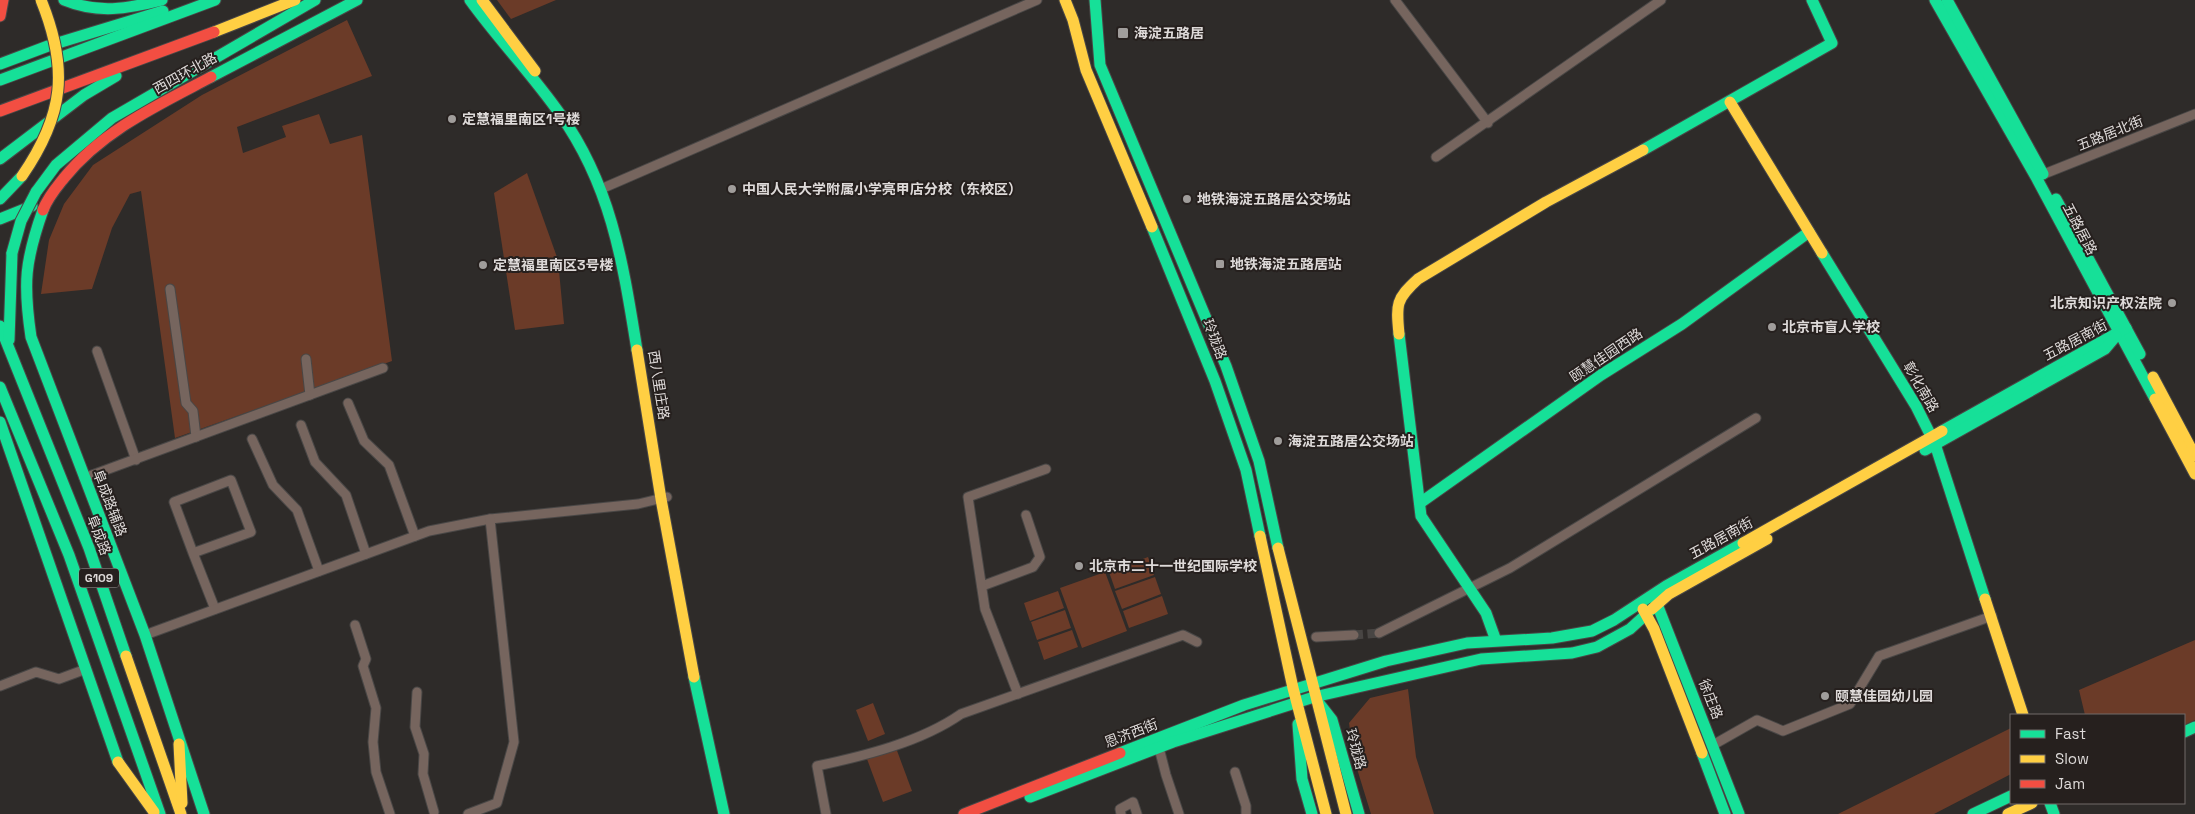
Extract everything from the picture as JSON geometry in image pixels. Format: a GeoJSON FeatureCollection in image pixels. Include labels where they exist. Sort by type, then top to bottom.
{"type":"FeatureCollection","features":[{"type":"Feature","properties":{"kind":"main road"},"geometry":{"type":"LineString","coordinates":[[0,16],[3,0]]}},
{"type":"Feature","properties":{"kind":"main road"},"geometry":{"type":"LineString","coordinates":[[0,199],[22,176],[52,124],[58,88],[57,56],[49,18],[41,0]]}},
{"type":"Feature","properties":{"kind":"main road"},"geometry":{"type":"LineString","coordinates":[[64,0],[80,8],[109,11],[162,0]]}},
{"type":"Feature","properties":{"kind":"main road"},"geometry":{"type":"LineString","coordinates":[[0,111],[148,57],[295,0]]}},
{"type":"Feature","properties":{"kind":"main road"},"geometry":{"type":"LineString","coordinates":[[8,346],[12,253],[21,221],[36,192],[56,165],[112,118],[315,0]]}},
{"type":"Feature","properties":{"kind":"main road","name":"西四环北路"},"geometry":{"type":"LineString","coordinates":[[47,199],[82,156],[128,121],[357,0]]}},
{"type":"Feature","properties":{"kind":"main road","name":"西八里庄路"},"geometry":{"type":"LineString","coordinates":[[470,0],[493,32],[560,114],[604,188]]}},
{"type":"Feature","properties":{"kind":"main road","name":"西八里庄路"},"geometry":{"type":"LineString","coordinates":[[482,0],[581,136],[596,161],[627,254],[664,498],[695,681],[707,742],[716,770],[724,814]]}},
{"type":"Feature","properties":{"kind":"main road","name":"玲珑路"},"geometry":{"type":"LineString","coordinates":[[1065,0],[1073,20],[1086,70],[1184,302],[1215,381],[1246,470],[1293,688],[1326,814]]}},
{"type":"Feature","properties":{"kind":"main road","name":"玲珑路"},"geometry":{"type":"LineString","coordinates":[[1095,0],[1100,65],[1226,366],[1259,461],[1286,586],[1346,814]]}},
{"type":"Feature","properties":{"kind":"main road"},"geometry":{"type":"LineString","coordinates":[[1495,638],[1486,613],[1421,516],[1397,313],[1402,293],[1418,279],[1471,246],[1832,43],[1812,0]]}},
{"type":"Feature","properties":{"kind":"main road","name":"五路居路"},"geometry":{"type":"LineString","coordinates":[[1935,0],[2040,176]]}},
{"type":"Feature","properties":{"kind":"main road","name":"五路居路"},"geometry":{"type":"LineString","coordinates":[[1947,0],[2194,464]]}},
{"type":"Feature","properties":{"kind":"main road"},"geometry":{"type":"LineString","coordinates":[[0,64],[48,46],[148,14],[212,1]]}},
{"type":"Feature","properties":{"kind":"main road"},"geometry":{"type":"LineString","coordinates":[[0,80],[212,1]]}},
{"type":"Feature","properties":{"kind":"main road"},"geometry":{"type":"LineString","coordinates":[[0,159],[84,95],[148,57]]}},
{"type":"Feature","properties":{"kind":"main road","name":"彰化南路"},"geometry":{"type":"LineString","coordinates":[[1730,102],[1916,406],[1935,444],[2023,714]]}},
{"type":"Feature","properties":{"kind":"main road"},"geometry":{"type":"LineString","coordinates":[[0,219],[47,199]]}},
{"type":"Feature","properties":{"kind":"main road","name":"阜成路辅路"},"geometry":{"type":"LineString","coordinates":[[47,199],[32,242],[25,277],[26,305],[31,337],[145,635],[179,744],[204,814]]}},
{"type":"Feature","properties":{"kind":"main road","name":"颐慧佳园西路"},"geometry":{"type":"LineString","coordinates":[[1420,503],[1601,375],[1682,324],[1809,232]]}},
{"type":"Feature","properties":{"kind":"main road","name":"阜成路"},"geometry":{"type":"LineString","coordinates":[[0,326],[89,548],[182,814]]}},
{"type":"Feature","properties":{"kind":"main road","name":"五路居南街"},"geometry":{"type":"LineString","coordinates":[[1310,683],[1405,657],[1495,638],[1581,634],[1600,627],[1640,603],[1655,600],[1669,594],[2105,349],[2122,331]]}},
{"type":"Feature","properties":{"kind":"main road","name":"五路居南街"},"geometry":{"type":"LineString","coordinates":[[1314,697],[1481,659],[1584,651],[1630,629],[1646,615],[1655,600],[2099,342],[2122,331]]}},
{"type":"Feature","properties":{"kind":"main road","name":"G109"},"geometry":{"type":"LineString","coordinates":[[0,387],[69,555],[160,814]]}},
{"type":"Feature","properties":{"kind":"main road"},"geometry":{"type":"LineString","coordinates":[[0,422],[118,762],[156,814]]}},
{"type":"Feature","properties":{"kind":"main road","name":"西八里庄路"},"geometry":{"type":"LineString","coordinates":[[664,498],[712,738],[722,766],[731,814]]}},
{"type":"Feature","properties":{"kind":"main road","name":"徐庄路"},"geometry":{"type":"LineString","coordinates":[[1655,600],[1739,814]]}},
{"type":"Feature","properties":{"kind":"main road","name":"徐庄路"},"geometry":{"type":"LineString","coordinates":[[1640,603],[1725,814]]}},
{"type":"Feature","properties":{"kind":"main road","name":"恩济西街"},"geometry":{"type":"LineString","coordinates":[[964,814],[1170,734],[1196,722],[1310,683]]}},
{"type":"Feature","properties":{"kind":"main road","name":"玲珑路"},"geometry":{"type":"LineString","coordinates":[[1314,697],[1332,720],[1359,814]]}},
{"type":"Feature","properties":{"kind":"main road","name":"恩济西街"},"geometry":{"type":"LineString","coordinates":[[984,814],[1159,748],[1314,697]]}},
{"type":"Feature","properties":{"kind":"main road","name":"玲珑路"},"geometry":{"type":"LineString","coordinates":[[1297,702],[1302,779],[1312,814]]}},
{"type":"Feature","properties":{"kind":"main road"},"geometry":{"type":"LineString","coordinates":[[179,744],[182,814]]}},
{"type":"Feature","properties":{"kind":"main road"},"geometry":{"type":"LineString","coordinates":[[1973,814],[2010,796]]}},
{"type":"Feature","properties":{"kind":"main road"},"geometry":{"type":"LineString","coordinates":[[2008,814],[2030,804]]}},
{"type":"Feature","properties":{"kind":"street"},"geometry":{"type":"LineString","coordinates":[[604,188],[1037,0]]}},
{"type":"Feature","properties":{"kind":"street"},"geometry":{"type":"LineString","coordinates":[[1395,0],[1488,123]]}},
{"type":"Feature","properties":{"kind":"street"},"geometry":{"type":"LineString","coordinates":[[1436,157],[1488,123],[1661,0]]}},
{"type":"Feature","properties":{"kind":"street","name":"五路居北街"},"geometry":{"type":"LineString","coordinates":[[2040,176],[2195,114]]}},
{"type":"Feature","properties":{"kind":"street"},"geometry":{"type":"LineString","coordinates":[[170,289],[186,404],[193,411],[196,437]]}},
{"type":"Feature","properties":{"kind":"street"},"geometry":{"type":"LineString","coordinates":[[97,351],[136,460]]}},
{"type":"Feature","properties":{"kind":"street"},"geometry":{"type":"LineString","coordinates":[[306,359],[310,395]]}},
{"type":"Feature","properties":{"kind":"street"},"geometry":{"type":"LineString","coordinates":[[84,478],[384,368]]}},
{"type":"Feature","properties":{"kind":"street"},"geometry":{"type":"LineString","coordinates":[[348,403],[364,441],[389,465],[415,536]]}},
{"type":"Feature","properties":{"kind":"street"},"geometry":{"type":"LineString","coordinates":[[1379,633],[1510,568],[1756,418]]}},
{"type":"Feature","properties":{"kind":"street"},"geometry":{"type":"LineString","coordinates":[[301,425],[315,462],[346,495],[366,554]]}},
{"type":"Feature","properties":{"kind":"street"},"geometry":{"type":"LineString","coordinates":[[252,439],[273,485],[297,510],[319,571]]}},
{"type":"Feature","properties":{"kind":"street"},"geometry":{"type":"LineString","coordinates":[[1018,694],[985,609],[968,497],[1046,469]]}},
{"type":"Feature","properties":{"kind":"street"},"geometry":{"type":"LineString","coordinates":[[193,553],[251,532],[231,480],[174,502],[193,553],[215,609]]}},
{"type":"Feature","properties":{"kind":"street"},"geometry":{"type":"LineString","coordinates":[[145,635],[429,531],[490,519],[638,504],[664,498]]}},
{"type":"Feature","properties":{"kind":"street"},"geometry":{"type":"LineString","coordinates":[[982,586],[1033,568],[1040,557],[1026,515]]}},
{"type":"Feature","properties":{"kind":"street"},"geometry":{"type":"LineString","coordinates":[[468,814],[497,803],[514,742],[490,519]]}},
{"type":"Feature","properties":{"kind":"street"},"geometry":{"type":"LineString","coordinates":[[1712,745],[1757,720],[1783,732],[1850,704],[1879,656],[1992,616]]}},
{"type":"Feature","properties":{"kind":"street"},"geometry":{"type":"LineString","coordinates":[[355,626],[366,659],[363,666],[376,708],[373,742],[376,772],[390,814]]}},
{"type":"Feature","properties":{"kind":"street"},"geometry":{"type":"LineString","coordinates":[[826,814],[817,766],[866,755],[947,724],[961,714],[1183,635],[1197,642]]}},
{"type":"Feature","properties":{"kind":"street"},"geometry":{"type":"LineString","coordinates":[[1316,637],[1354,635]]}},
{"type":"Feature","properties":{"kind":"street"},"geometry":{"type":"LineString","coordinates":[[0,686],[36,672],[58,678],[86,669]]}},
{"type":"Feature","properties":{"kind":"street"},"geometry":{"type":"LineString","coordinates":[[417,692],[415,727],[424,754],[422,774],[434,812]]}},
{"type":"Feature","properties":{"kind":"street"},"geometry":{"type":"LineString","coordinates":[[1159,748],[1166,775],[1180,814]]}},
{"type":"Feature","properties":{"kind":"street"},"geometry":{"type":"LineString","coordinates":[[1235,772],[1246,806],[1246,814]]}},
{"type":"Feature","properties":{"kind":"street"},"geometry":{"type":"LineString","coordinates":[[1121,814],[1120,808],[1133,802],[1137,814]]}},
{"type":"Feature","properties":{"kind":"shaded area"},"geometry":{"type":"Polygon","coordinates":[[[497,0],[556,0],[511,19],[497,0]]]}},
{"type":"Feature","properties":{"kind":"shaded area"},"geometry":{"type":"Polygon","coordinates":[[[347,20],[372,76],[237,127],[243,153],[286,137],[282,126],[319,114],[330,144],[362,135],[392,361],[175,438],[141,191],[130,194],[112,228],[92,289],[41,294],[49,240],[64,204],[93,165],[202,95],[347,20]]]}},
{"type":"Feature","properties":{"kind":"shaded area"},"geometry":{"type":"Polygon","coordinates":[[[527,173],[558,260],[564,324],[515,330],[494,193],[527,173]]]}},
{"type":"Feature","properties":{"kind":"shaded area"},"geometry":{"type":"Polygon","coordinates":[[[1148,557],[1154,575],[1115,589],[1109,572],[1148,557]]]}},
{"type":"Feature","properties":{"kind":"shaded area"},"geometry":{"type":"Polygon","coordinates":[[[1105,572],[1127,631],[1082,648],[1060,588],[1105,572]]]}},
{"type":"Feature","properties":{"kind":"shaded area"},"geometry":{"type":"Polygon","coordinates":[[[1155,577],[1161,594],[1122,609],[1115,591],[1155,577]]]}},
{"type":"Feature","properties":{"kind":"shaded area"},"geometry":{"type":"Polygon","coordinates":[[[1058,591],[1064,608],[1030,621],[1024,603],[1058,591]]]}},
{"type":"Feature","properties":{"kind":"shaded area"},"geometry":{"type":"Polygon","coordinates":[[[1162,596],[1168,614],[1129,628],[1123,611],[1162,596]]]}},
{"type":"Feature","properties":{"kind":"shaded area"},"geometry":{"type":"Polygon","coordinates":[[[1065,610],[1071,628],[1037,640],[1031,622],[1065,610]]]}},
{"type":"Feature","properties":{"kind":"shaded area"},"geometry":{"type":"Polygon","coordinates":[[[1072,630],[1078,647],[1044,660],[1038,642],[1072,630]]]}},
{"type":"Feature","properties":{"kind":"shaded area"},"geometry":{"type":"Polygon","coordinates":[[[2195,640],[2195,720],[2185,725],[2185,714],[2085,714],[2079,690],[2195,640]]]}},
{"type":"Feature","properties":{"kind":"shaded area"},"geometry":{"type":"Polygon","coordinates":[[[1408,689],[1416,757],[1434,814],[1371,814],[1354,759],[1349,723],[1370,698],[1408,689]]]}},
{"type":"Feature","properties":{"kind":"shaded area"},"geometry":{"type":"Polygon","coordinates":[[[873,703],[885,734],[868,741],[856,710],[873,703]]]}},
{"type":"Feature","properties":{"kind":"shaded area"},"geometry":{"type":"Polygon","coordinates":[[[2010,728],[2010,775],[1934,814],[1838,814],[2010,728]]]}},
{"type":"Feature","properties":{"kind":"shaded area"},"geometry":{"type":"Polygon","coordinates":[[[896,748],[912,791],[883,802],[867,759],[896,748]]]}},
{"type":"Feature","properties":{"kind":"tunnel"},"geometry":{"type":"LineString","coordinates":[[1354,635],[1379,633]]}},
{"type":"Feature","properties":{"kind":"traffic: fast"},"geometry":{"type":"LineString","coordinates":[[64,0],[101,9],[125,8],[162,0]]}},
{"type":"Feature","properties":{"kind":"traffic: fast"},"geometry":{"type":"LineString","coordinates":[[0,80],[215,0]]}},
{"type":"Feature","properties":{"kind":"traffic: fast"},"geometry":{"type":"LineString","coordinates":[[36,192],[56,165],[112,118],[315,0]]}},
{"type":"Feature","properties":{"kind":"traffic: fast"},"geometry":{"type":"LineString","coordinates":[[211,77],[357,0]]}},
{"type":"Feature","properties":{"kind":"traffic: fast"},"geometry":{"type":"LineString","coordinates":[[470,0],[560,114],[578,142],[592,170],[604,198],[613,227],[637,350]]}},
{"type":"Feature","properties":{"kind":"traffic: fast"},"geometry":{"type":"LineString","coordinates":[[1095,0],[1100,65],[1226,366],[1259,461],[1278,548]]}},
{"type":"Feature","properties":{"kind":"traffic: fast"},"geometry":{"type":"LineString","coordinates":[[1643,150],[1832,43],[1812,0]]}},
{"type":"Feature","properties":{"kind":"traffic: fast"},"geometry":{"type":"LineString","coordinates":[[1935,0],[2036,177],[2155,399]]}},
{"type":"Feature","properties":{"kind":"traffic: fast"},"geometry":{"type":"LineString","coordinates":[[1947,0],[2043,174]]}},
{"type":"Feature","properties":{"kind":"traffic: fast"},"geometry":{"type":"LineString","coordinates":[[0,64],[48,46],[163,11]]}},
{"type":"Feature","properties":{"kind":"traffic: fast"},"geometry":{"type":"LineString","coordinates":[[0,159],[84,95],[116,76]]}},
{"type":"Feature","properties":{"kind":"traffic: fast"},"geometry":{"type":"LineString","coordinates":[[0,199],[22,176]]}},
{"type":"Feature","properties":{"kind":"traffic: fast"},"geometry":{"type":"LineString","coordinates":[[12,253],[21,221],[36,192]]}},
{"type":"Feature","properties":{"kind":"traffic: fast"},"geometry":{"type":"LineString","coordinates":[[2056,199],[2140,354]]}},
{"type":"Feature","properties":{"kind":"traffic: fast"},"geometry":{"type":"LineString","coordinates":[[0,219],[32,206]]}},
{"type":"Feature","properties":{"kind":"traffic: fast"},"geometry":{"type":"LineString","coordinates":[[43,210],[32,244],[27,272],[27,302],[31,337],[145,635],[204,814]]}},
{"type":"Feature","properties":{"kind":"traffic: fast"},"geometry":{"type":"LineString","coordinates":[[1152,227],[1215,381],[1246,470],[1260,536]]}},
{"type":"Feature","properties":{"kind":"traffic: fast"},"geometry":{"type":"LineString","coordinates":[[1420,503],[1601,375],[1682,324],[1809,232]]}},
{"type":"Feature","properties":{"kind":"traffic: fast"},"geometry":{"type":"LineString","coordinates":[[9,340],[12,253]]}},
{"type":"Feature","properties":{"kind":"traffic: fast"},"geometry":{"type":"LineString","coordinates":[[1822,253],[1916,406],[1935,444],[1985,599]]}},
{"type":"Feature","properties":{"kind":"traffic: fast"},"geometry":{"type":"LineString","coordinates":[[0,326],[89,548],[126,656]]}},
{"type":"Feature","properties":{"kind":"traffic: fast"},"geometry":{"type":"LineString","coordinates":[[1942,431],[2126,328]]}},
{"type":"Feature","properties":{"kind":"traffic: fast"},"geometry":{"type":"LineString","coordinates":[[1399,334],[1421,516],[1486,613],[1495,638]]}},
{"type":"Feature","properties":{"kind":"traffic: fast"},"geometry":{"type":"LineString","coordinates":[[1925,450],[2105,349],[2116,336]]}},
{"type":"Feature","properties":{"kind":"traffic: fast"},"geometry":{"type":"LineString","coordinates":[[0,387],[69,555],[160,814]]}},
{"type":"Feature","properties":{"kind":"traffic: fast"},"geometry":{"type":"LineString","coordinates":[[0,422],[118,762]]}},
{"type":"Feature","properties":{"kind":"traffic: fast"},"geometry":{"type":"LineString","coordinates":[[1120,753],[1244,705],[1386,661],[1467,643],[1552,638],[1592,631],[1614,620],[1666,586],[1743,543]]}},
{"type":"Feature","properties":{"kind":"traffic: fast"},"geometry":{"type":"LineString","coordinates":[[1655,599],[1739,814]]}},
{"type":"Feature","properties":{"kind":"traffic: fast"},"geometry":{"type":"LineString","coordinates":[[1030,797],[1173,742],[1314,697],[1481,659],[1572,653],[1597,647],[1630,629],[1652,609]]}},
{"type":"Feature","properties":{"kind":"traffic: fast"},"geometry":{"type":"LineString","coordinates":[[694,677],[724,814]]}},
{"type":"Feature","properties":{"kind":"traffic: fast"},"geometry":{"type":"LineString","coordinates":[[1318,702],[1332,720],[1359,814]]}},
{"type":"Feature","properties":{"kind":"traffic: fast"},"geometry":{"type":"LineString","coordinates":[[1298,724],[1302,779],[1312,814]]}},
{"type":"Feature","properties":{"kind":"traffic: fast"},"geometry":{"type":"LineString","coordinates":[[2185,732],[2195,727]]}},
{"type":"Feature","properties":{"kind":"traffic: fast"},"geometry":{"type":"LineString","coordinates":[[1702,753],[1725,814]]}},
{"type":"Feature","properties":{"kind":"traffic: fast"},"geometry":{"type":"LineString","coordinates":[[1973,814],[2010,796]]}},
{"type":"Feature","properties":{"kind":"traffic: fast"},"geometry":{"type":"LineString","coordinates":[[2050,804],[2054,814]]}},
{"type":"Feature","properties":{"kind":"traffic: slow"},"geometry":{"type":"LineString","coordinates":[[22,176],[47,132],[54,112],[58,91],[56,48],[41,0]]}},
{"type":"Feature","properties":{"kind":"traffic: slow"},"geometry":{"type":"LineString","coordinates":[[214,32],[295,0]]}},
{"type":"Feature","properties":{"kind":"traffic: slow"},"geometry":{"type":"LineString","coordinates":[[482,0],[535,71]]}},
{"type":"Feature","properties":{"kind":"traffic: slow"},"geometry":{"type":"LineString","coordinates":[[1065,0],[1073,20],[1086,70],[1152,227]]}},
{"type":"Feature","properties":{"kind":"traffic: slow"},"geometry":{"type":"LineString","coordinates":[[1730,102],[1822,253]]}},
{"type":"Feature","properties":{"kind":"traffic: slow"},"geometry":{"type":"LineString","coordinates":[[1399,334],[1399,303],[1405,292],[1418,279],[1546,202],[1643,150]]}},
{"type":"Feature","properties":{"kind":"traffic: slow"},"geometry":{"type":"LineString","coordinates":[[637,350],[661,499],[694,677]]}},
{"type":"Feature","properties":{"kind":"traffic: slow"},"geometry":{"type":"LineString","coordinates":[[2153,377],[2195,456]]}},
{"type":"Feature","properties":{"kind":"traffic: slow"},"geometry":{"type":"LineString","coordinates":[[2155,399],[2195,474]]}},
{"type":"Feature","properties":{"kind":"traffic: slow"},"geometry":{"type":"LineString","coordinates":[[1743,543],[1942,431]]}},
{"type":"Feature","properties":{"kind":"traffic: slow"},"geometry":{"type":"LineString","coordinates":[[1260,536],[1293,688],[1326,814]]}},
{"type":"Feature","properties":{"kind":"traffic: slow"},"geometry":{"type":"LineString","coordinates":[[1652,609],[1669,594],[1767,539]]}},
{"type":"Feature","properties":{"kind":"traffic: slow"},"geometry":{"type":"LineString","coordinates":[[1278,548],[1346,814]]}},
{"type":"Feature","properties":{"kind":"traffic: slow"},"geometry":{"type":"LineString","coordinates":[[1985,599],[2023,714]]}},
{"type":"Feature","properties":{"kind":"traffic: slow"},"geometry":{"type":"LineString","coordinates":[[1643,609],[1654,629],[1702,753]]}},
{"type":"Feature","properties":{"kind":"traffic: slow"},"geometry":{"type":"LineString","coordinates":[[126,656],[181,814]]}},
{"type":"Feature","properties":{"kind":"traffic: slow"},"geometry":{"type":"LineString","coordinates":[[179,744],[182,803]]}},
{"type":"Feature","properties":{"kind":"traffic: slow"},"geometry":{"type":"LineString","coordinates":[[118,762],[154,812]]}},
{"type":"Feature","properties":{"kind":"traffic: slow"},"geometry":{"type":"LineString","coordinates":[[2008,814],[2030,804]]}},
{"type":"Feature","properties":{"kind":"traffic: jam"},"geometry":{"type":"LineString","coordinates":[[0,16],[3,0]]}},
{"type":"Feature","properties":{"kind":"traffic: jam"},"geometry":{"type":"LineString","coordinates":[[0,111],[214,32]]}},
{"type":"Feature","properties":{"kind":"traffic: jam"},"geometry":{"type":"LineString","coordinates":[[43,210],[64,178],[96,146],[132,120],[211,77]]}},
{"type":"Feature","properties":{"kind":"traffic: jam"},"geometry":{"type":"LineString","coordinates":[[964,814],[1120,753]]}},
{"type":"Feature","properties":{"kind":"place","name":"海淀五路居"},"geometry":{"type":"Point","coordinates":[1123,33]}},
{"type":"Feature","properties":{"kind":"place","name":"定慧福里南区1号楼"},"geometry":{"type":"Point","coordinates":[452,119]}},
{"type":"Feature","properties":{"kind":"place","name":"中国人民大学附属小学亮甲店分校（东校区）"},"geometry":{"type":"Point","coordinates":[732,189]}},
{"type":"Feature","properties":{"kind":"place","name":"地铁海淀五路居公交场站"},"geometry":{"type":"Point","coordinates":[1187,199]}},
{"type":"Feature","properties":{"kind":"place","name":"地铁海淀五路居站"},"geometry":{"type":"Point","coordinates":[1220,264]}},
{"type":"Feature","properties":{"kind":"place","name":"定慧福里南区3号楼"},"geometry":{"type":"Point","coordinates":[483,265]}},
{"type":"Feature","properties":{"kind":"place","name":"北京知识产权法院"},"geometry":{"type":"Point","coordinates":[2172,303]}},
{"type":"Feature","properties":{"kind":"place","name":"北京市盲人学校"},"geometry":{"type":"Point","coordinates":[1772,327]}},
{"type":"Feature","properties":{"kind":"place","name":"海淀五路居公交场站"},"geometry":{"type":"Point","coordinates":[1278,441]}},
{"type":"Feature","properties":{"kind":"place","name":"北京市二十一世纪国际学校"},"geometry":{"type":"Point","coordinates":[1079,566]}},
{"type":"Feature","properties":{"kind":"place","name":"颐慧佳园幼儿园"},"geometry":{"type":"Point","coordinates":[1825,696]}}]}
